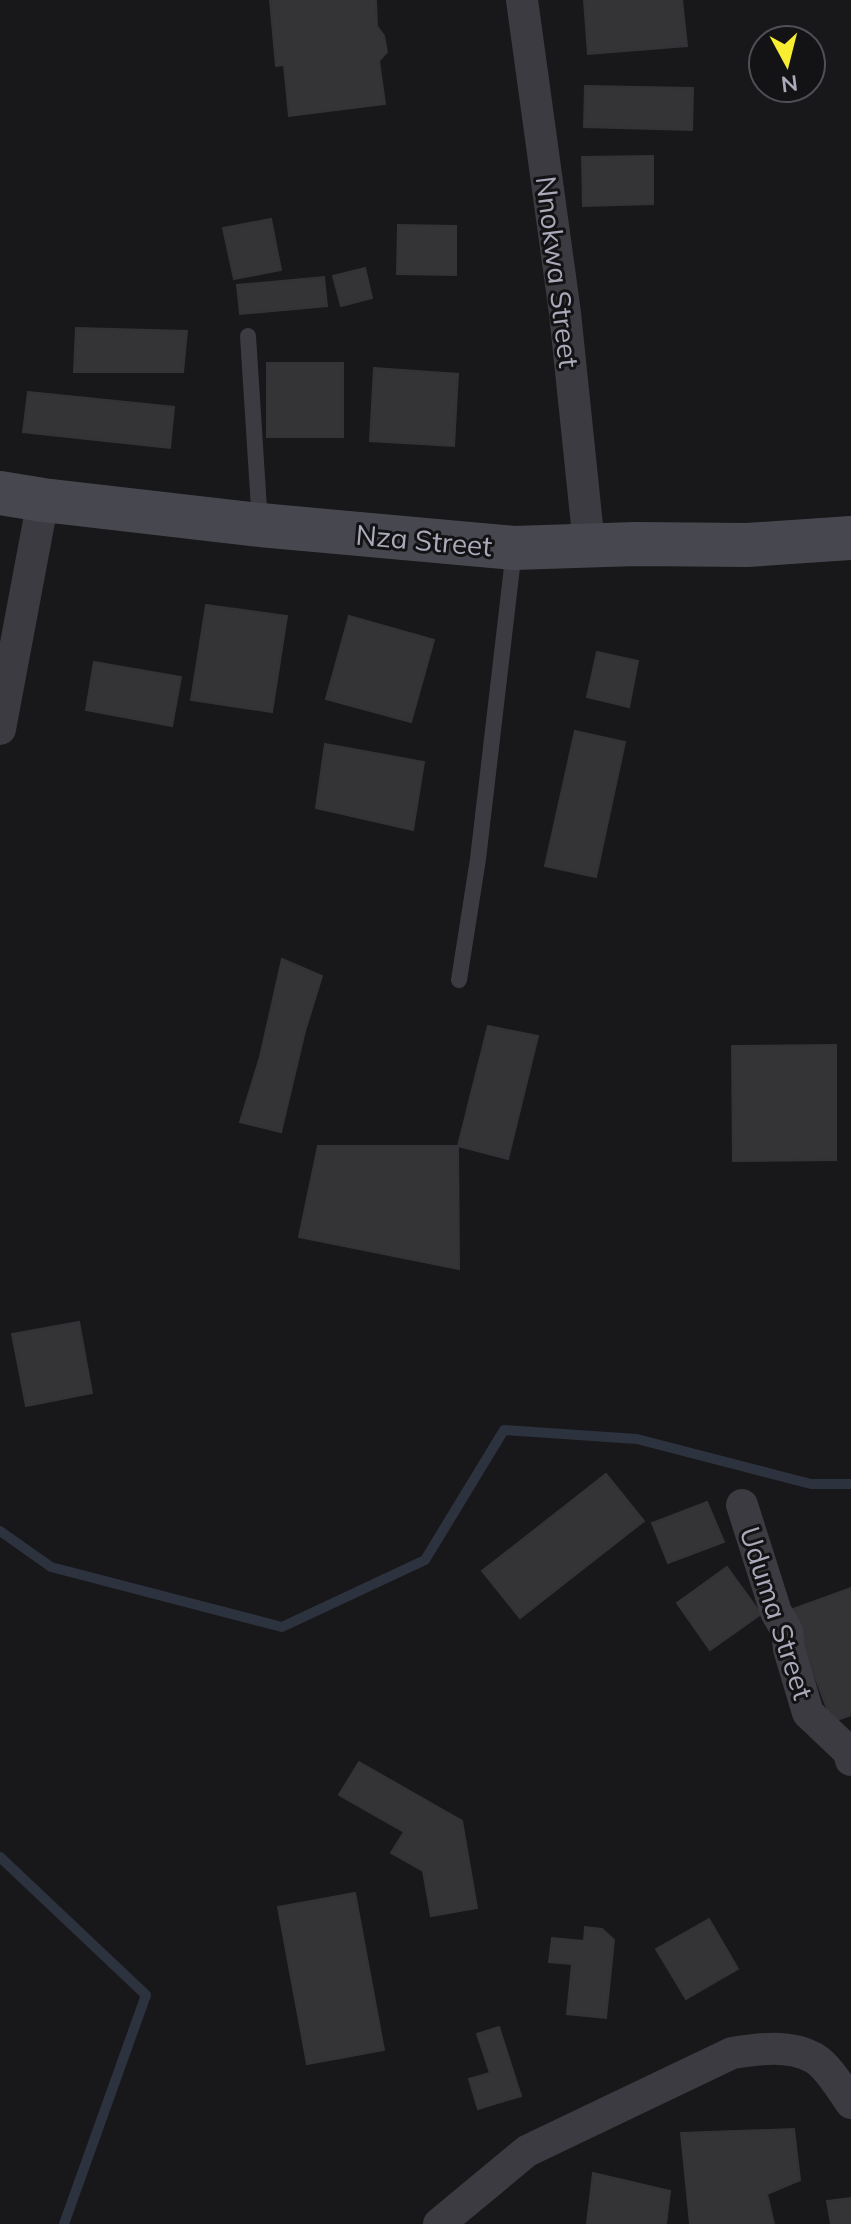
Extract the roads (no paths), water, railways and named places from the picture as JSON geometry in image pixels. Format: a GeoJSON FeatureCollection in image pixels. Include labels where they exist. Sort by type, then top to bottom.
{"type":"FeatureCollection","features":[{"type":"Feature","properties":{"kind":"street","name":"Nnokwa Street"},"geometry":{"type":"LineString","coordinates":[[522,0],[565,313],[589,545]]}},
{"type":"Feature","properties":{"kind":"street","name":"Nza Street"},"geometry":{"type":"LineString","coordinates":[[0,493],[260,525],[514,548],[747,545],[851,538]]}},
{"type":"Feature","properties":{"kind":"street"},"geometry":{"type":"LineString","coordinates":[[0,729],[43,500]]}},
{"type":"Feature","properties":{"kind":"street","name":"Uduma Street"},"geometry":{"type":"LineString","coordinates":[[742,1505],[776,1612],[787,1631],[789,1649],[808,1713],[850,1755]]}},
{"type":"Feature","properties":{"kind":"street"},"geometry":{"type":"LineString","coordinates":[[439,2224],[527,2151],[732,2053],[766,2048],[791,2051],[815,2059],[851,2103]]}},
{"type":"Feature","properties":{"kind":"lane"},"geometry":{"type":"LineString","coordinates":[[248,336],[260,525]]}},
{"type":"Feature","properties":{"kind":"lane"},"geometry":{"type":"LineString","coordinates":[[459,980],[480,844],[514,548]]}},
{"type":"Feature","properties":{"kind":"waterway"},"geometry":{"type":"LineString","coordinates":[[0,1531],[51,1567],[282,1627],[425,1560],[504,1430],[637,1439],[811,1484],[851,1484]]}},
{"type":"Feature","properties":{"kind":"waterway"},"geometry":{"type":"LineString","coordinates":[[0,1857],[146,1995],[64,2224]]}}]}
